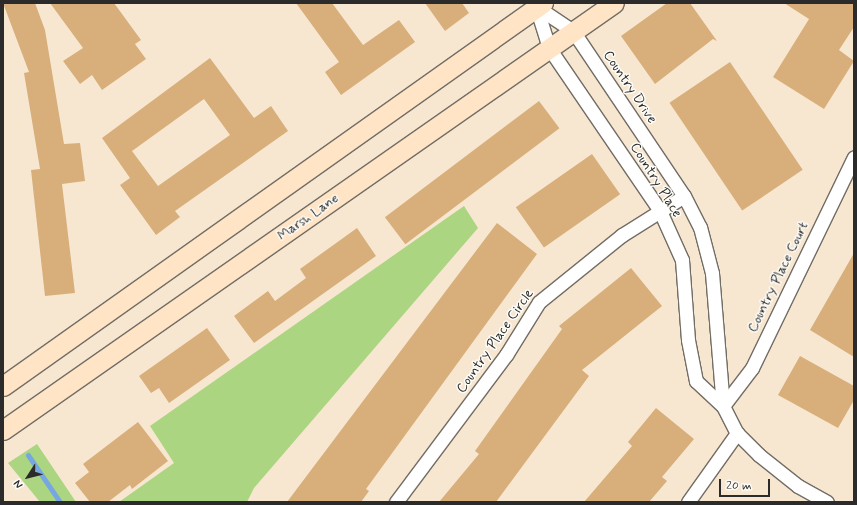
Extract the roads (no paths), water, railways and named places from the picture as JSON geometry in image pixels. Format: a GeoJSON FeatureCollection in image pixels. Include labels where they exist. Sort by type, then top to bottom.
{"type":"FeatureCollection","features":[{"type":"Feature","properties":{"kind":"main road","name":"Marsh Lane"},"geometry":{"type":"LineString","coordinates":[[3,430],[614,3]]}},
{"type":"Feature","properties":{"kind":"main road"},"geometry":{"type":"LineString","coordinates":[[3,386],[538,4]]}},
{"type":"Feature","properties":{"kind":"street","name":"Country Drive"},"geometry":{"type":"LineString","coordinates":[[538,4],[573,31],[684,196]]}},
{"type":"Feature","properties":{"kind":"street","name":"Country Place"},"geometry":{"type":"LineString","coordinates":[[538,4],[549,48],[660,211],[682,260],[688,340],[696,381],[723,406],[737,433],[798,486],[827,502]]}},
{"type":"Feature","properties":{"kind":"street","name":"Country Place Court"},"geometry":{"type":"LineString","coordinates":[[723,406],[752,368],[854,157]]}},
{"type":"Feature","properties":{"kind":"street","name":"Country Place"},"geometry":{"type":"LineString","coordinates":[[684,196],[709,254],[723,406]]}},
{"type":"Feature","properties":{"kind":"street","name":"Country Place Circle"},"geometry":{"type":"LineString","coordinates":[[396,502],[506,355],[539,302],[577,268],[684,196]]}},
{"type":"Feature","properties":{"kind":"street"},"geometry":{"type":"LineString","coordinates":[[688,502],[737,433]]}},
{"type":"Feature","properties":{"kind":"waterway"},"geometry":{"type":"LineString","coordinates":[[28,455],[60,502]]}}]}
